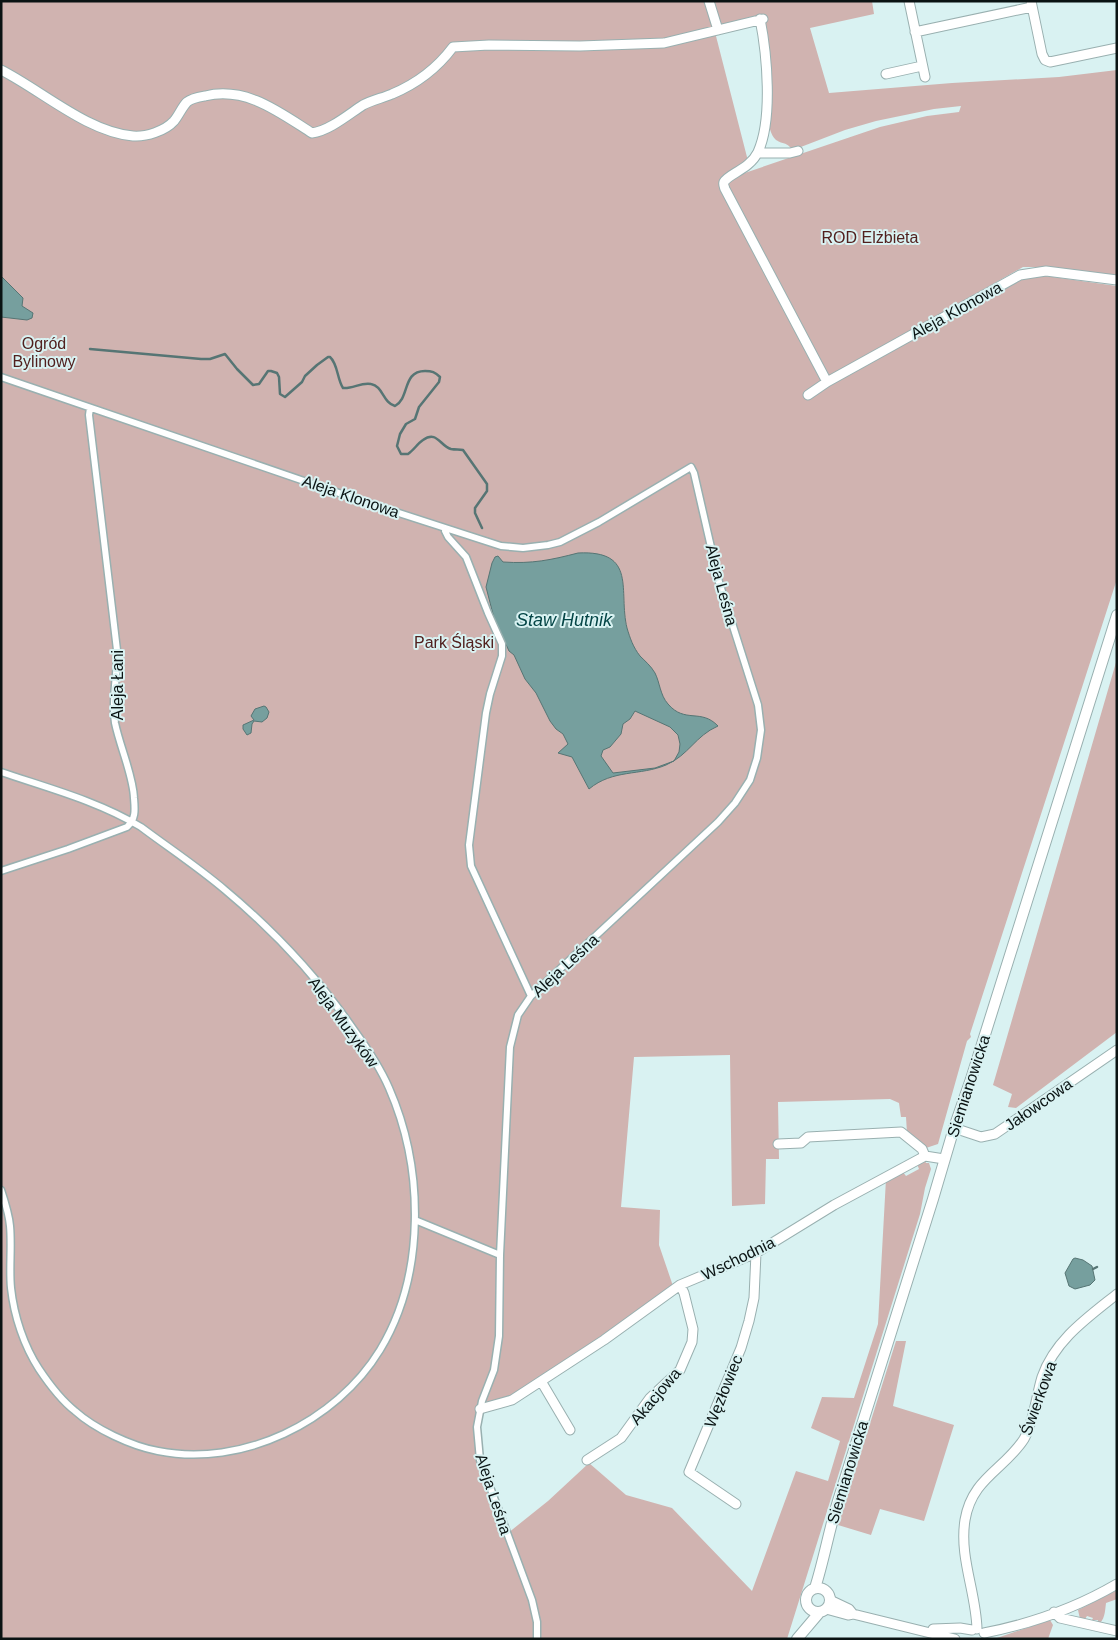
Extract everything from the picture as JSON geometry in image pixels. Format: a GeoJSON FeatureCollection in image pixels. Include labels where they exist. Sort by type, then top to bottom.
{"type":"FeatureCollection","features":[{"type":"Feature","properties":{"kind":"street"},"geometry":{"type":"LineString","coordinates":[[710,1],[718,30]]}},
{"type":"Feature","properties":{"kind":"street"},"geometry":{"type":"LineString","coordinates":[[909,1],[924,77]]}},
{"type":"Feature","properties":{"kind":"street"},"geometry":{"type":"LineString","coordinates":[[915,32],[1031,4],[1045,60],[1050,62],[1117,48]]}},
{"type":"Feature","properties":{"kind":"street"},"geometry":{"type":"LineString","coordinates":[[1,70],[94,124],[134,136],[155,132],[169,126],[188,101],[193,98],[230,93],[256,99],[312,133],[324,130],[356,112],[364,105],[408,85],[430,71],[444,59],[453,47],[664,44],[762,19],[767,74],[766,118],[762,142],[758,153],[752,161],[745,168],[725,180],[724,184],[827,382]]}},
{"type":"Feature","properties":{"kind":"street"},"geometry":{"type":"LineString","coordinates":[[886,74],[922,66]]}},
{"type":"Feature","properties":{"kind":"street"},"geometry":{"type":"LineString","coordinates":[[758,153],[790,153],[798,151]]}},
{"type":"Feature","properties":{"kind":"street","name":"Aleja Klonowa"},"geometry":{"type":"LineString","coordinates":[[808,395],[827,382],[1020,275],[1046,271],[1117,280]]}},
{"type":"Feature","properties":{"kind":"street","name":"Aleja Klonowa"},"geometry":{"type":"LineString","coordinates":[[1,377],[501,546],[523,548],[548,545],[573,536],[691,467]]}},
{"type":"Feature","properties":{"kind":"street","name":"Aleja Łani"},"geometry":{"type":"LineString","coordinates":[[90,408],[89,415],[117,650],[118,665],[114,715],[134,795],[134,816],[132,822]]}},
{"type":"Feature","properties":{"kind":"street","name":"Aleja Leśna"},"geometry":{"type":"LineString","coordinates":[[537,1639],[537,1622],[532,1600],[480,1460],[477,1426],[480,1409],[494,1370],[499,1336],[500,1255],[510,1047],[518,1015],[531,996],[718,822],[735,803],[750,780],[758,758],[761,730],[758,705],[719,582],[698,482],[691,467]]}},
{"type":"Feature","properties":{"kind":"street"},"geometry":{"type":"LineString","coordinates":[[445,528],[444,531],[448,537],[466,558],[498,639],[502,644],[500,660],[486,713],[469,845],[471,866],[531,996]]}},
{"type":"Feature","properties":{"kind":"street","name":"Siemianowicka"},"geometry":{"type":"LineString","coordinates":[[820,1589],[820,1567],[824,1558],[830,1527],[944,1159],[971,1080],[1117,614]]}},
{"type":"Feature","properties":{"kind":"street","name":"Aleja Muzyków"},"geometry":{"type":"LineString","coordinates":[[1,772],[74,796],[132,822],[206,875],[254,917],[322,989],[358,1036],[388,1085],[398,1113],[412,1174],[415,1220],[410,1268],[400,1307],[380,1350],[348,1390],[317,1415],[272,1438],[223,1452],[196,1454],[157,1451],[134,1444],[99,1428],[76,1412],[40,1370],[26,1344],[14,1303],[11,1280],[10,1226],[1,1190]]}},
{"type":"Feature","properties":{"kind":"street"},"geometry":{"type":"LineString","coordinates":[[1,871],[127,827],[132,822]]}},
{"type":"Feature","properties":{"kind":"street","name":"Jałowcowa"},"geometry":{"type":"LineString","coordinates":[[954,1128],[981,1137],[995,1134],[1117,1050]]}},
{"type":"Feature","properties":{"kind":"street"},"geometry":{"type":"LineString","coordinates":[[778,1144],[801,1144],[808,1137],[901,1132],[922,1149],[925,1156],[944,1159]]}},
{"type":"Feature","properties":{"kind":"street","name":"Wschodnia"},"geometry":{"type":"LineString","coordinates":[[480,1409],[512,1400],[604,1340],[680,1285],[756,1253],[834,1205],[925,1156]]}},
{"type":"Feature","properties":{"kind":"street"},"geometry":{"type":"LineString","coordinates":[[415,1220],[500,1255]]}},
{"type":"Feature","properties":{"kind":"street","name":"Węzłowiec"},"geometry":{"type":"LineString","coordinates":[[736,1504],[689,1472],[741,1348],[754,1298],[756,1253]]}},
{"type":"Feature","properties":{"kind":"street","name":"Akacjowa"},"geometry":{"type":"LineString","coordinates":[[587,1460],[621,1438],[650,1398],[680,1370],[692,1342],[693,1329],[684,1293],[680,1285]]}},
{"type":"Feature","properties":{"kind":"street","name":"Świerkowa"},"geometry":{"type":"LineString","coordinates":[[977,1634],[976,1615],[966,1569],[964,1544],[965,1520],[970,1502],[983,1481],[1011,1455],[1025,1437],[1043,1374],[1068,1334],[1117,1294]]}},
{"type":"Feature","properties":{"kind":"street"},"geometry":{"type":"LineString","coordinates":[[541,1381],[570,1430]]}},
{"type":"Feature","properties":{"kind":"street"},"geometry":{"type":"LineString","coordinates":[[922,1630],[960,1628],[977,1634],[999,1631],[1070,1607],[1117,1584]]}},
{"type":"Feature","properties":{"kind":"street"},"geometry":{"type":"LineString","coordinates":[[820,1589],[829,1594],[825,1607],[798,1638],[808,1608],[806,1598],[811,1590],[820,1589]]}},
{"type":"Feature","properties":{"kind":"street"},"geometry":{"type":"LineString","coordinates":[[808,1608],[815,1612],[825,1607],[848,1609],[853,1614],[955,1639]]}},
{"type":"Feature","properties":{"kind":"street"},"geometry":{"type":"LineString","coordinates":[[1054,1612],[1060,1618],[1117,1631]]}},
{"type":"Feature","properties":{"kind":"green space","name":"Park Śląski"},"geometry":{"type":"Polygon","coordinates":[[[1,1],[707,1],[748,161],[723,180],[823,381],[1021,277],[1039,275],[1117,286],[1117,579],[970,1034],[971,1037],[967,1041],[938,1144],[926,1148],[907,1133],[906,1117],[901,1117],[899,1103],[890,1099],[778,1102],[779,1159],[766,1159],[765,1204],[732,1206],[730,1055],[634,1057],[621,1207],[660,1210],[659,1245],[673,1286],[512,1398],[486,1404],[476,1425],[480,1462],[508,1533],[548,1501],[589,1463],[626,1495],[672,1508],[752,1591],[796,1471],[828,1481],[840,1441],[811,1428],[822,1397],[854,1398],[878,1324],[886,1179],[902,1171],[906,1176],[919,1169],[917,1164],[925,1160],[926,1163],[929,1163],[931,1169],[920,1214],[787,1639],[1,1639],[1,1]]]}},
{"type":"Feature","properties":{"kind":"green space","name":"ROD Elżbieta"},"geometry":{"type":"Polygon","coordinates":[[[713,1],[872,1],[874,14],[810,28],[829,93],[1059,77],[1117,70],[1117,276],[1047,267],[1023,267],[826,379],[726,190],[730,178],[880,127],[927,116],[959,112],[961,106],[934,109],[876,121],[845,130],[793,150],[788,145],[774,138],[767,117],[763,20],[720,27],[713,1]]]}},
{"type":"Feature","properties":{"kind":"green space"},"geometry":{"type":"Polygon","coordinates":[[[1117,659],[1117,1032],[1016,1108],[1008,1107],[1012,1094],[993,1085],[1117,659]]]}},
{"type":"Feature","properties":{"kind":"green space"},"geometry":{"type":"Polygon","coordinates":[[[896,1341],[906,1341],[893,1406],[954,1425],[924,1521],[880,1509],[871,1535],[838,1525],[896,1341]]]}},
{"type":"Feature","properties":{"kind":"green space"},"geometry":{"type":"Polygon","coordinates":[[[1117,1590],[1117,1599],[1106,1603],[1104,1615],[1100,1623],[1097,1625],[1098,1620],[1092,1620],[1093,1618],[1087,1616],[1085,1619],[1080,1619],[1078,1610],[1117,1590]]]}},
{"type":"Feature","properties":{"kind":"green space"},"geometry":{"type":"Polygon","coordinates":[[[1050,1620],[1053,1625],[1048,1639],[994,1639],[1050,1620]]]}},
{"type":"Feature","properties":{"kind":"water"},"geometry":{"type":"Polygon","coordinates":[[[1,276],[23,298],[22,306],[33,313],[32,318],[27,320],[1,317],[1,276]]]}},
{"type":"Feature","properties":{"kind":"water","name":"Staw Hutnik"},"geometry":{"type":"Polygon","coordinates":[[[578,553],[597,554],[610,558],[617,566],[622,576],[629,635],[640,656],[655,673],[668,704],[674,710],[687,715],[705,718],[718,726],[703,735],[674,761],[679,752],[678,735],[670,727],[635,711],[630,719],[623,724],[621,734],[610,747],[603,750],[601,756],[613,773],[655,768],[673,761],[666,765],[646,771],[608,778],[589,789],[572,757],[558,753],[568,744],[563,734],[550,721],[536,693],[525,679],[514,655],[509,651],[494,618],[486,587],[495,557],[498,556],[503,562],[523,562],[541,561],[578,553]]]}},
{"type":"Feature","properties":{"kind":"water"},"geometry":{"type":"Polygon","coordinates":[[[264,706],[269,712],[267,718],[262,722],[254,721],[251,733],[247,735],[243,725],[254,720],[251,716],[255,709],[264,706]]]}},
{"type":"Feature","properties":{"kind":"water"},"geometry":{"type":"Polygon","coordinates":[[[1075,1258],[1083,1260],[1092,1266],[1095,1280],[1090,1285],[1075,1289],[1069,1286],[1065,1273],[1075,1258]]]}},
{"type":"Feature","properties":{"kind":"waterway"},"geometry":{"type":"LineString","coordinates":[[90,349],[201,359],[210,359],[225,354],[253,385],[259,384],[268,371],[277,373],[280,394],[285,397],[317,365],[330,357],[335,364],[343,388],[364,384],[375,385],[388,402],[395,406],[403,397],[409,380],[413,375],[418,372],[433,372],[440,377],[439,382],[419,407],[415,419],[406,424],[400,434],[397,446],[401,454],[408,454],[423,440],[432,437],[451,449],[463,450],[487,484],[487,491],[475,508],[475,513],[482,528]]}},
{"type":"Feature","properties":{"kind":"waterway"},"geometry":{"type":"LineString","coordinates":[[1093,1269],[1097,1267]]}},
{"type":"Feature","properties":{"kind":"park label","name":"Ogród Bylinowy"},"geometry":{"type":"Point","coordinates":[44,352]}}]}
